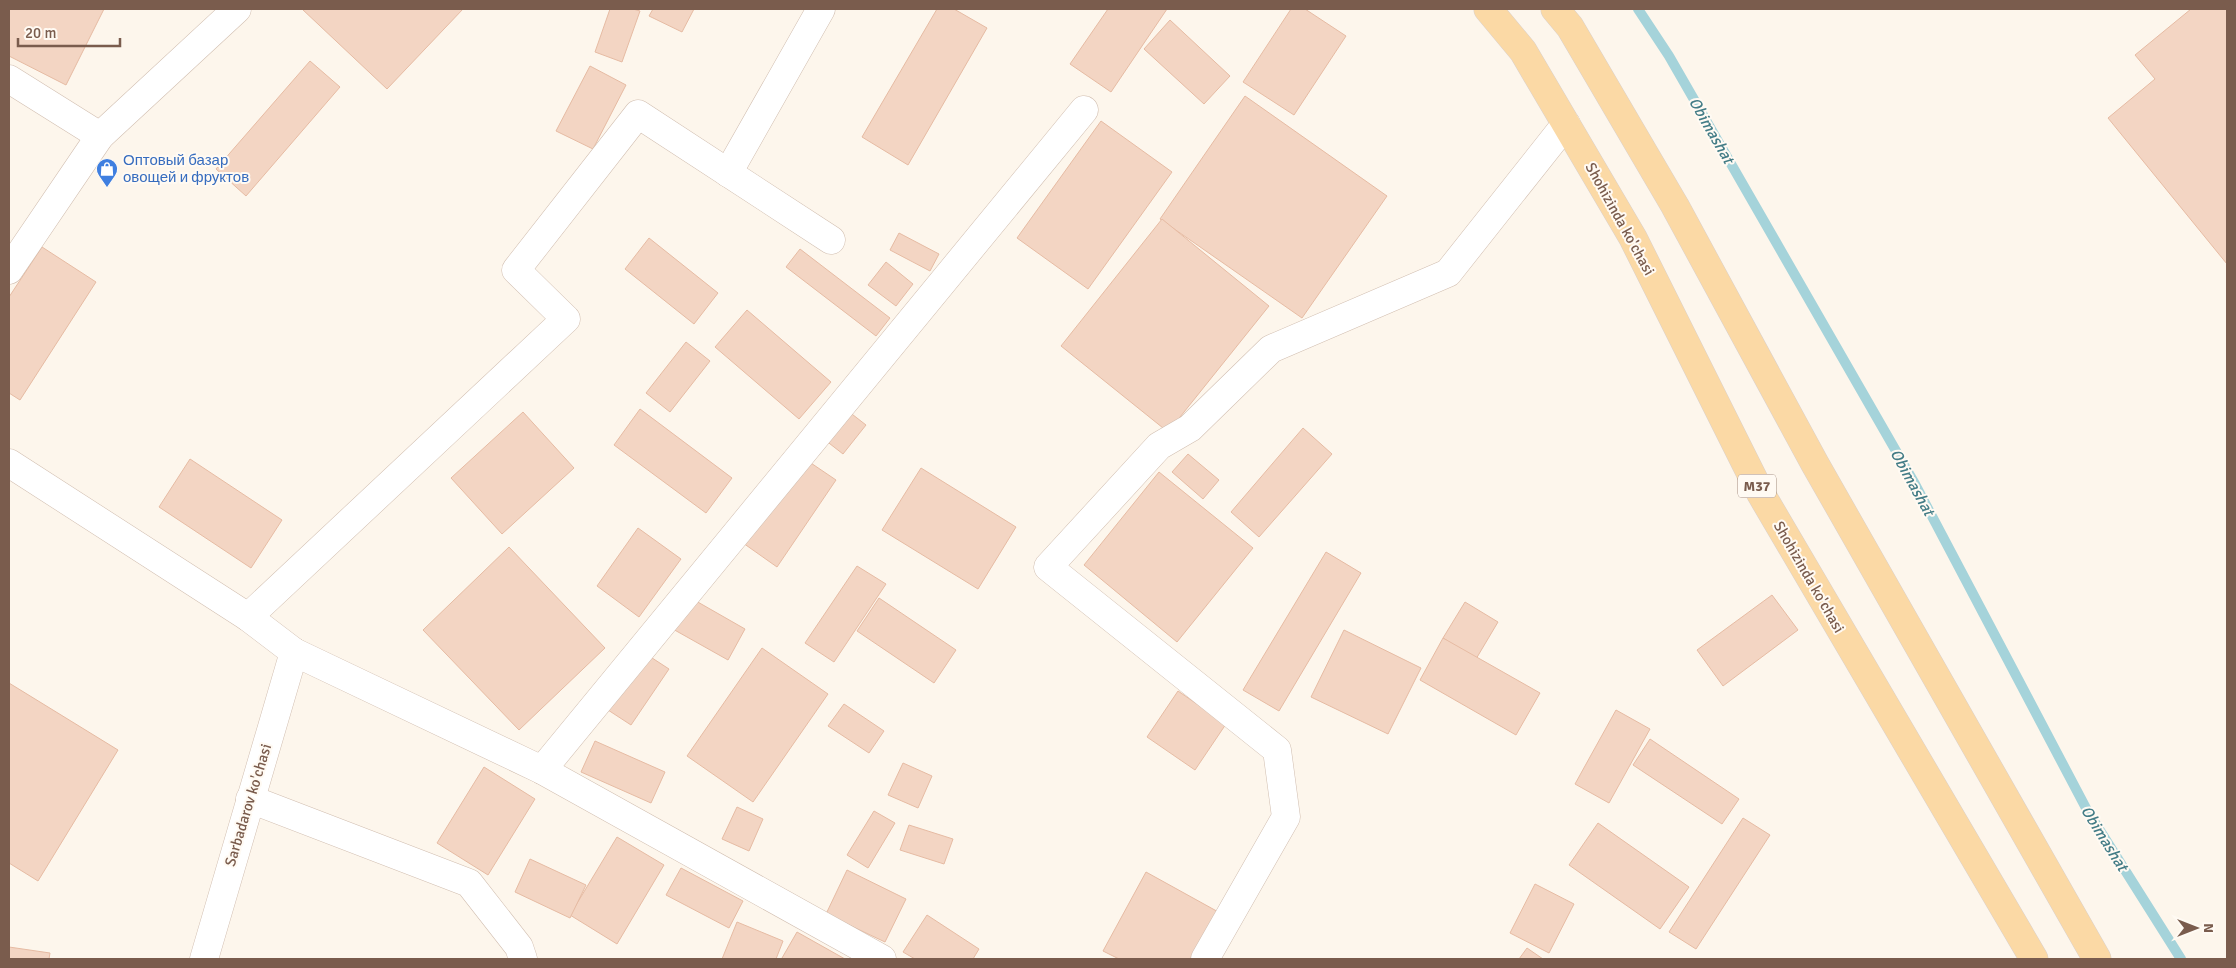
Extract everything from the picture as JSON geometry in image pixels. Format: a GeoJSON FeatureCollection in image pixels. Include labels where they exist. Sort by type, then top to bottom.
{"type":"FeatureCollection","features":[{"type":"Feature","properties":{"kind":"main road","name":"Shohizinda ko'chasi"},"geometry":{"type":"LineString","coordinates":[[1488,9],[1523,51],[1633,238],[1761,494],[2034,959]]}},
{"type":"Feature","properties":{"kind":"main road"},"geometry":{"type":"LineString","coordinates":[[1555,9],[1570,28],[1675,206],[1815,464],[2097,959]]}},
{"type":"Feature","properties":{"kind":"street"},"geometry":{"type":"LineString","coordinates":[[9,270],[100,136],[237,9]]}},
{"type":"Feature","properties":{"kind":"street"},"geometry":{"type":"LineString","coordinates":[[728,173],[821,9]]}},
{"type":"Feature","properties":{"kind":"street"},"geometry":{"type":"LineString","coordinates":[[9,79],[100,136]]}},
{"type":"Feature","properties":{"kind":"street"},"geometry":{"type":"LineString","coordinates":[[542,770],[1084,110]]}},
{"type":"Feature","properties":{"kind":"street"},"geometry":{"type":"LineString","coordinates":[[248,617],[566,319],[516,270],[638,114],[831,240]]}},
{"type":"Feature","properties":{"kind":"street"},"geometry":{"type":"LineString","coordinates":[[1205,959],[1286,817],[1277,750],[1048,567],[1159,446],[1190,428],[1271,349],[1448,273],[1566,124]]}},
{"type":"Feature","properties":{"kind":"street"},"geometry":{"type":"LineString","coordinates":[[9,463],[248,617],[294,652],[542,770],[882,959]]}},
{"type":"Feature","properties":{"kind":"street","name":"Sarbadarov ko'chasi"},"geometry":{"type":"LineString","coordinates":[[204,959],[294,652]]}},
{"type":"Feature","properties":{"kind":"street"},"geometry":{"type":"LineString","coordinates":[[250,800],[469,883],[519,947],[523,959]]}},
{"type":"Feature","properties":{"kind":"building"},"geometry":{"type":"Polygon","coordinates":[[[9,9],[104,9],[66,85],[9,56],[9,9]]]}},
{"type":"Feature","properties":{"kind":"building"},"geometry":{"type":"Polygon","coordinates":[[[302,9],[463,9],[387,89],[302,9]]]}},
{"type":"Feature","properties":{"kind":"building"},"geometry":{"type":"Polygon","coordinates":[[[610,9],[633,9],[640,11],[622,62],[595,52],[610,9]]]}},
{"type":"Feature","properties":{"kind":"building"},"geometry":{"type":"Polygon","coordinates":[[[653,9],[694,9],[682,32],[649,16],[653,9]]]}},
{"type":"Feature","properties":{"kind":"building"},"geometry":{"type":"Polygon","coordinates":[[[937,9],[954,9],[987,28],[908,165],[862,137],[937,9]]]}},
{"type":"Feature","properties":{"kind":"building"},"geometry":{"type":"Polygon","coordinates":[[[1108,9],[1167,9],[1111,92],[1070,64],[1108,9]]]}},
{"type":"Feature","properties":{"kind":"building"},"geometry":{"type":"Polygon","coordinates":[[[1291,9],[1305,9],[1346,36],[1294,115],[1243,82],[1291,9]]]}},
{"type":"Feature","properties":{"kind":"building"},"geometry":{"type":"Polygon","coordinates":[[[2191,9],[2227,9],[2227,264],[2108,118],[2155,79],[2135,55],[2191,9]]]}},
{"type":"Feature","properties":{"kind":"building"},"geometry":{"type":"Polygon","coordinates":[[[1170,20],[1230,76],[1204,104],[1144,49],[1170,20]]]}},
{"type":"Feature","properties":{"kind":"building"},"geometry":{"type":"Polygon","coordinates":[[[310,61],[340,87],[246,196],[216,169],[310,61]]]}},
{"type":"Feature","properties":{"kind":"building"},"geometry":{"type":"Polygon","coordinates":[[[590,66],[626,85],[593,149],[556,131],[590,66]]]}},
{"type":"Feature","properties":{"kind":"building"},"geometry":{"type":"Polygon","coordinates":[[[1245,96],[1387,196],[1302,318],[1160,219],[1245,96]]]}},
{"type":"Feature","properties":{"kind":"building"},"geometry":{"type":"Polygon","coordinates":[[[1101,121],[1172,172],[1088,289],[1017,238],[1101,121]]]}},
{"type":"Feature","properties":{"kind":"building"},"geometry":{"type":"Polygon","coordinates":[[[1162,219],[1269,306],[1168,432],[1061,346],[1162,219]]]}},
{"type":"Feature","properties":{"kind":"building"},"geometry":{"type":"Polygon","coordinates":[[[899,233],[939,254],[930,271],[890,250],[899,233]]]}},
{"type":"Feature","properties":{"kind":"building"},"geometry":{"type":"Polygon","coordinates":[[[649,238],[718,293],[694,324],[625,269],[649,238]]]}},
{"type":"Feature","properties":{"kind":"building"},"geometry":{"type":"Polygon","coordinates":[[[42,247],[96,282],[20,400],[9,393],[9,297],[42,247]]]}},
{"type":"Feature","properties":{"kind":"building"},"geometry":{"type":"Polygon","coordinates":[[[800,249],[890,318],[876,336],[786,267],[800,249]]]}},
{"type":"Feature","properties":{"kind":"building"},"geometry":{"type":"Polygon","coordinates":[[[886,262],[913,284],[896,306],[868,285],[886,262]]]}},
{"type":"Feature","properties":{"kind":"building"},"geometry":{"type":"Polygon","coordinates":[[[747,310],[831,382],[799,419],[715,347],[747,310]]]}},
{"type":"Feature","properties":{"kind":"building"},"geometry":{"type":"Polygon","coordinates":[[[686,342],[710,361],[670,412],[646,393],[686,342]]]}},
{"type":"Feature","properties":{"kind":"building"},"geometry":{"type":"Polygon","coordinates":[[[640,409],[732,478],[706,513],[614,445],[640,409]]]}},
{"type":"Feature","properties":{"kind":"building"},"geometry":{"type":"Polygon","coordinates":[[[848,411],[866,425],[843,454],[825,440],[848,411]]]}},
{"type":"Feature","properties":{"kind":"building"},"geometry":{"type":"Polygon","coordinates":[[[523,412],[574,468],[502,534],[451,478],[523,412]]]}},
{"type":"Feature","properties":{"kind":"building"},"geometry":{"type":"Polygon","coordinates":[[[1303,428],[1332,454],[1259,537],[1231,512],[1303,428]]]}},
{"type":"Feature","properties":{"kind":"building"},"geometry":{"type":"Polygon","coordinates":[[[1188,454],[1219,480],[1203,499],[1172,472],[1188,454]]]}},
{"type":"Feature","properties":{"kind":"building"},"geometry":{"type":"Polygon","coordinates":[[[802,457],[836,480],[777,567],[743,543],[802,457]]]}},
{"type":"Feature","properties":{"kind":"building"},"geometry":{"type":"Polygon","coordinates":[[[190,459],[282,520],[251,568],[159,507],[190,459]]]}},
{"type":"Feature","properties":{"kind":"building"},"geometry":{"type":"Polygon","coordinates":[[[921,468],[1016,527],[978,589],[882,530],[921,468]]]}},
{"type":"Feature","properties":{"kind":"building"},"geometry":{"type":"Polygon","coordinates":[[[1159,472],[1253,548],[1177,642],[1084,565],[1159,472]]]}},
{"type":"Feature","properties":{"kind":"building"},"geometry":{"type":"Polygon","coordinates":[[[638,528],[681,559],[639,617],[597,586],[638,528]]]}},
{"type":"Feature","properties":{"kind":"building"},"geometry":{"type":"Polygon","coordinates":[[[509,547],[605,648],[519,730],[423,630],[509,547]]]}},
{"type":"Feature","properties":{"kind":"building"},"geometry":{"type":"Polygon","coordinates":[[[1326,552],[1361,573],[1279,711],[1243,690],[1326,552]]]}},
{"type":"Feature","properties":{"kind":"building"},"geometry":{"type":"Polygon","coordinates":[[[857,566],[886,584],[834,662],[805,643],[857,566]]]}},
{"type":"Feature","properties":{"kind":"building"},"geometry":{"type":"Polygon","coordinates":[[[1772,595],[1798,630],[1723,686],[1697,650],[1772,595]]]}},
{"type":"Feature","properties":{"kind":"building"},"geometry":{"type":"Polygon","coordinates":[[[689,597],[745,629],[728,660],[671,628],[689,597]]]}},
{"type":"Feature","properties":{"kind":"building"},"geometry":{"type":"Polygon","coordinates":[[[879,598],[956,650],[934,683],[857,631],[879,598]]]}},
{"type":"Feature","properties":{"kind":"building"},"geometry":{"type":"Polygon","coordinates":[[[1465,602],[1498,622],[1476,659],[1443,638],[1465,602]]]}},
{"type":"Feature","properties":{"kind":"building"},"geometry":{"type":"Polygon","coordinates":[[[1344,630],[1421,668],[1388,734],[1311,697],[1344,630]]]}},
{"type":"Feature","properties":{"kind":"building"},"geometry":{"type":"Polygon","coordinates":[[[1443,638],[1540,693],[1516,735],[1420,680],[1443,638]]]}},
{"type":"Feature","properties":{"kind":"building"},"geometry":{"type":"Polygon","coordinates":[[[762,648],[828,694],[753,802],[687,756],[762,648]]]}},
{"type":"Feature","properties":{"kind":"building"},"geometry":{"type":"Polygon","coordinates":[[[646,654],[669,669],[631,725],[608,710],[646,654]]]}},
{"type":"Feature","properties":{"kind":"building"},"geometry":{"type":"Polygon","coordinates":[[[9,683],[118,750],[38,881],[9,863],[9,683]]]}},
{"type":"Feature","properties":{"kind":"building"},"geometry":{"type":"Polygon","coordinates":[[[1178,691],[1226,724],[1195,770],[1147,737],[1178,691]]]}},
{"type":"Feature","properties":{"kind":"building"},"geometry":{"type":"Polygon","coordinates":[[[844,704],[884,731],[869,753],[828,726],[844,704]]]}},
{"type":"Feature","properties":{"kind":"building"},"geometry":{"type":"Polygon","coordinates":[[[1616,710],[1650,729],[1609,803],[1575,784],[1616,710]]]}},
{"type":"Feature","properties":{"kind":"building"},"geometry":{"type":"Polygon","coordinates":[[[1650,739],[1739,799],[1722,824],[1633,765],[1650,739]]]}},
{"type":"Feature","properties":{"kind":"building"},"geometry":{"type":"Polygon","coordinates":[[[595,741],[665,772],[651,803],[581,772],[595,741]]]}},
{"type":"Feature","properties":{"kind":"building"},"geometry":{"type":"Polygon","coordinates":[[[903,763],[932,776],[918,808],[888,795],[903,763]]]}},
{"type":"Feature","properties":{"kind":"building"},"geometry":{"type":"Polygon","coordinates":[[[484,767],[535,799],[488,875],[437,843],[484,767]]]}},
{"type":"Feature","properties":{"kind":"building"},"geometry":{"type":"Polygon","coordinates":[[[737,807],[763,819],[749,851],[722,839],[737,807]]]}},
{"type":"Feature","properties":{"kind":"building"},"geometry":{"type":"Polygon","coordinates":[[[874,811],[895,823],[868,868],[847,855],[874,811]]]}},
{"type":"Feature","properties":{"kind":"building"},"geometry":{"type":"Polygon","coordinates":[[[1743,818],[1770,835],[1696,949],[1669,932],[1743,818]]]}},
{"type":"Feature","properties":{"kind":"building"},"geometry":{"type":"Polygon","coordinates":[[[1598,823],[1689,887],[1660,929],[1569,865],[1598,823]]]}},
{"type":"Feature","properties":{"kind":"building"},"geometry":{"type":"Polygon","coordinates":[[[909,825],[953,839],[944,864],[900,850],[909,825]]]}},
{"type":"Feature","properties":{"kind":"building"},"geometry":{"type":"Polygon","coordinates":[[[617,837],[664,865],[617,944],[570,915],[617,837]]]}},
{"type":"Feature","properties":{"kind":"building"},"geometry":{"type":"Polygon","coordinates":[[[530,859],[586,885],[570,918],[515,892],[530,859]]]}},
{"type":"Feature","properties":{"kind":"building"},"geometry":{"type":"Polygon","coordinates":[[[681,868],[743,901],[729,928],[666,895],[681,868]]]}},
{"type":"Feature","properties":{"kind":"building"},"geometry":{"type":"Polygon","coordinates":[[[847,870],[906,899],[885,942],[826,914],[847,870]]]}},
{"type":"Feature","properties":{"kind":"building"},"geometry":{"type":"Polygon","coordinates":[[[1146,872],[1222,914],[1197,959],[1119,959],[1103,951],[1146,872]]]}},
{"type":"Feature","properties":{"kind":"building"},"geometry":{"type":"Polygon","coordinates":[[[1535,884],[1574,904],[1549,953],[1510,933],[1535,884]]]}},
{"type":"Feature","properties":{"kind":"building"},"geometry":{"type":"Polygon","coordinates":[[[927,915],[979,949],[973,959],[915,959],[903,952],[927,915]]]}},
{"type":"Feature","properties":{"kind":"building"},"geometry":{"type":"Polygon","coordinates":[[[737,922],[783,941],[776,959],[722,959],[737,922]]]}},
{"type":"Feature","properties":{"kind":"building"},"geometry":{"type":"Polygon","coordinates":[[[797,932],[845,959],[782,958],[797,932]]]}},
{"type":"Feature","properties":{"kind":"building"},"geometry":{"type":"Polygon","coordinates":[[[9,947],[50,953],[49,959],[9,959],[9,947]]]}},
{"type":"Feature","properties":{"kind":"building"},"geometry":{"type":"Polygon","coordinates":[[[1527,948],[1543,959],[1519,959],[1527,948]]]}},
{"type":"Feature","properties":{"kind":"waterway","name":"Obimashat"},"geometry":{"type":"LineString","coordinates":[[1638,9],[1669,56],[1915,484],[2087,810],[2181,959]]}},
{"type":"Feature","properties":{"kind":"place","name":"Оптовый базар овощей и фруктов"},"geometry":{"type":"Point","coordinates":[107,188]}}]}
